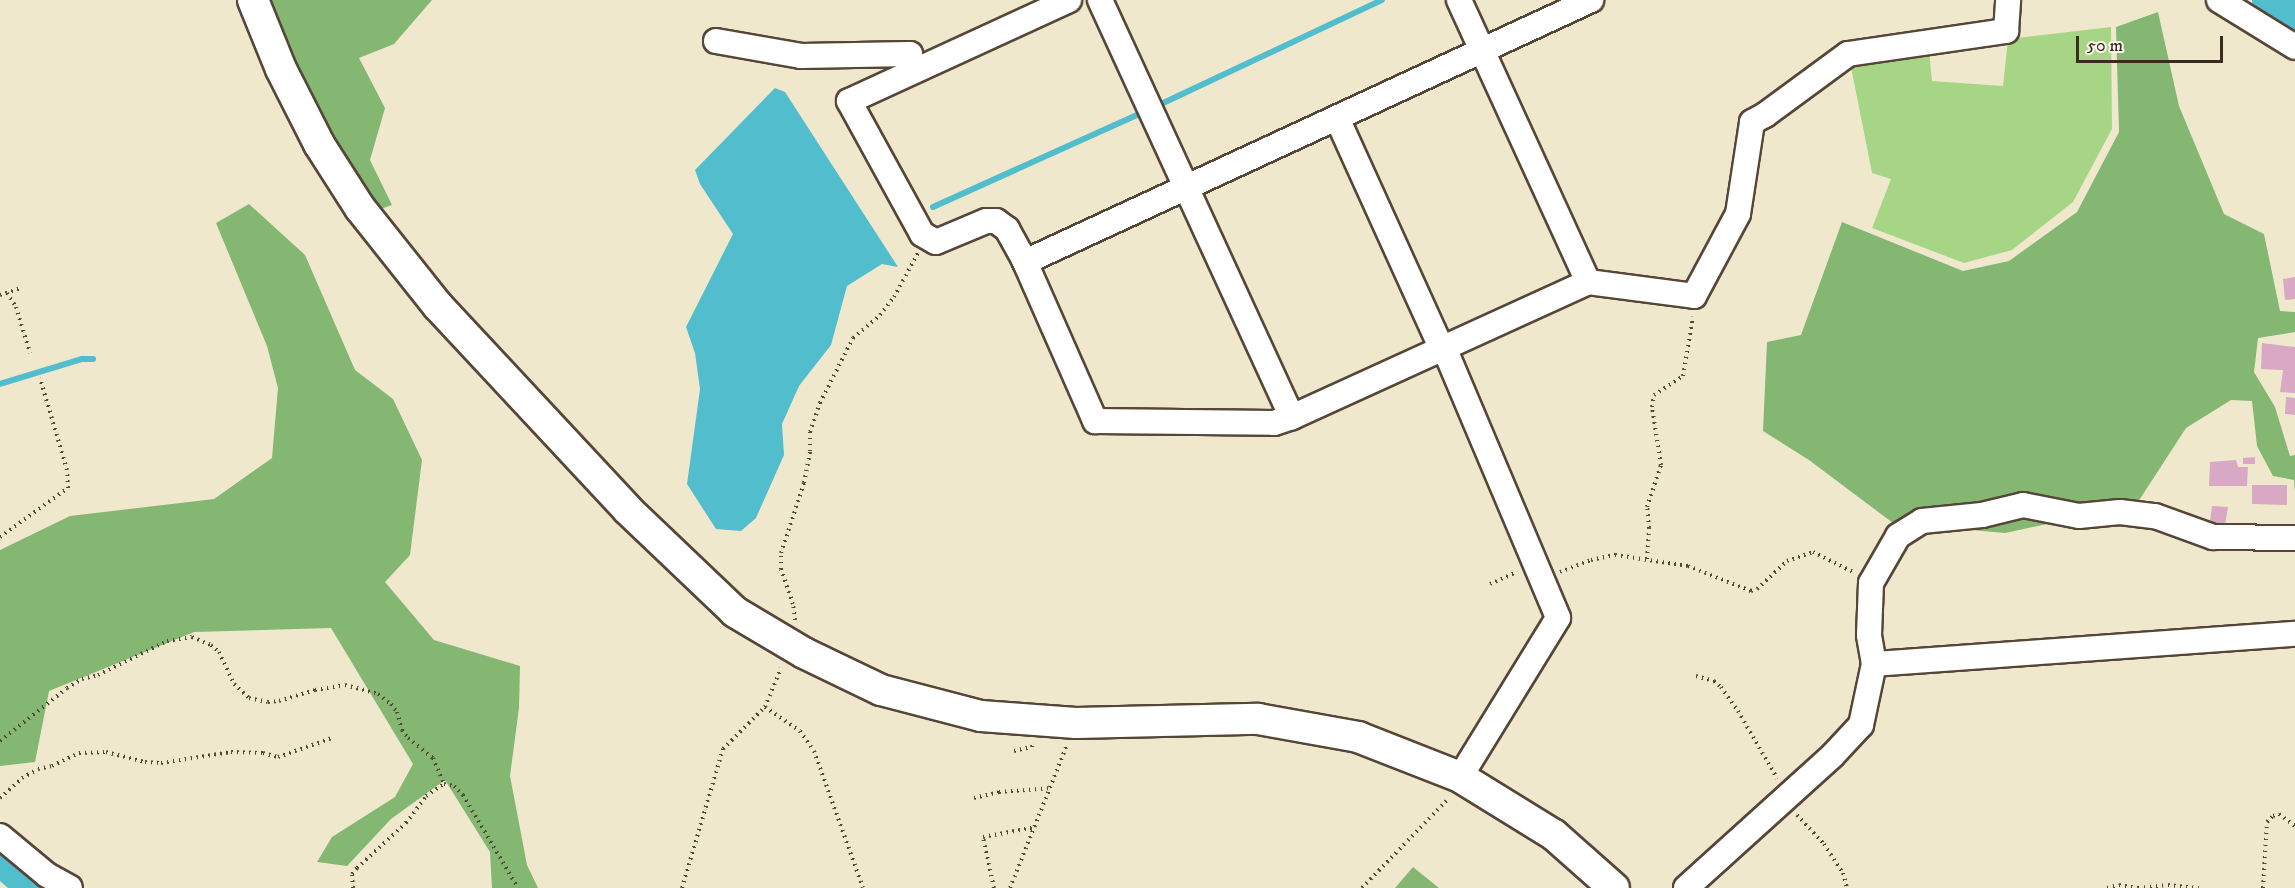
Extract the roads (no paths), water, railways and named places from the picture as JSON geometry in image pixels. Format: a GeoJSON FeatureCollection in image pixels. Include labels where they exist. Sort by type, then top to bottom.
{"type":"FeatureCollection","features":[{"type":"Feature","properties":{"kind":"street"},"geometry":{"type":"LineString","coordinates":[[253,0],[281,69],[319,144],[360,208],[438,306],[627,509],[735,612],[789,644],[881,690],[981,716],[1076,723],[1258,719],[1358,737],[1462,778],[1554,835],[1614,888]]}},
{"type":"Feature","properties":{"kind":"street"},"geometry":{"type":"LineString","coordinates":[[1069,0],[912,70],[849,101],[922,234],[936,242],[986,221],[996,221],[1007,230],[1025,262],[1095,421],[1274,423],[1292,417],[1588,282],[1694,296],[1738,214],[1752,122],[1765,115],[1848,54],[2006,31],[2008,0]]}},
{"type":"Feature","properties":{"kind":"street"},"geometry":{"type":"LineString","coordinates":[[1100,0],[1292,417]]}},
{"type":"Feature","properties":{"kind":"street"},"geometry":{"type":"LineString","coordinates":[[1460,0],[1588,282]]}},
{"type":"Feature","properties":{"kind":"street"},"geometry":{"type":"LineString","coordinates":[[1025,262],[1591,0]]}},
{"type":"Feature","properties":{"kind":"street"},"geometry":{"type":"LineString","coordinates":[[2219,0],[2295,47]]}},
{"type":"Feature","properties":{"kind":"street"},"geometry":{"type":"LineString","coordinates":[[716,41],[801,56],[910,54],[912,70]]}},
{"type":"Feature","properties":{"kind":"street"},"geometry":{"type":"LineString","coordinates":[[1337,118],[1442,349],[1448,357],[1558,618],[1462,778]]}},
{"type":"Feature","properties":{"kind":"street"},"geometry":{"type":"LineString","coordinates":[[1686,888],[1833,755],[1861,725],[1874,664],[1869,635],[1871,583],[1898,536],[1922,521],[1982,515],[2023,505],[2079,516],[2120,512],[2155,516],[2212,537],[2295,538]]}},
{"type":"Feature","properties":{"kind":"street"},"geometry":{"type":"LineString","coordinates":[[1874,664],[2295,634]]}},
{"type":"Feature","properties":{"kind":"street"},"geometry":{"type":"LineString","coordinates":[[0,836],[47,875],[70,888]]}},
{"type":"Feature","properties":{"kind":"water"},"geometry":{"type":"Polygon","coordinates":[[[775,88],[785,92],[898,267],[882,264],[847,286],[831,345],[799,386],[782,424],[784,455],[756,518],[741,531],[716,529],[687,484],[700,389],[695,353],[686,327],[733,234],[700,184],[695,170],[775,88]]]}},
{"type":"Feature","properties":{"kind":"waterway"},"geometry":{"type":"LineString","coordinates":[[1161,104],[1382,0]]}},
{"type":"Feature","properties":{"kind":"waterway"},"geometry":{"type":"LineString","coordinates":[[2270,0],[2295,19]]}},
{"type":"Feature","properties":{"kind":"waterway"},"geometry":{"type":"LineString","coordinates":[[933,207],[1141,113]]}},
{"type":"Feature","properties":{"kind":"waterway"},"geometry":{"type":"LineString","coordinates":[[0,384],[82,359],[93,359]]}},
{"type":"Feature","properties":{"kind":"waterway"},"geometry":{"type":"LineString","coordinates":[[0,857],[33,886]]}}]}
